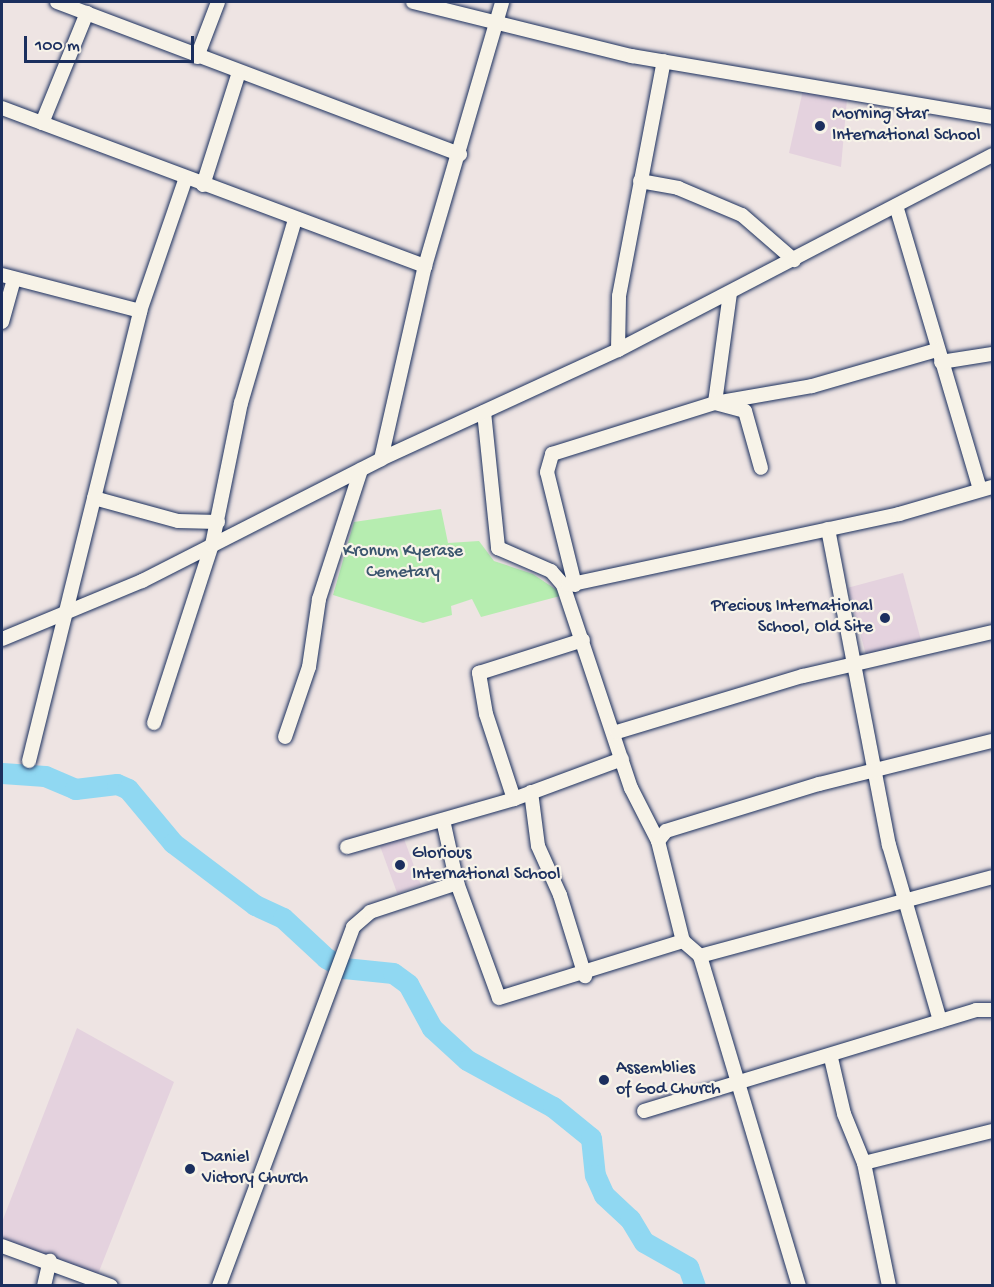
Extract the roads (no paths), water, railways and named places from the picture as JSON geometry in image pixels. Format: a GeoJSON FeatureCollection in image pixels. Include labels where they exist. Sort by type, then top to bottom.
{"type":"FeatureCollection","features":[{"type":"Feature","properties":{"kind":"street"},"geometry":{"type":"LineString","coordinates":[[57,2],[197,57],[460,154]]}},
{"type":"Feature","properties":{"kind":"street"},"geometry":{"type":"LineString","coordinates":[[197,57],[218,2]]}},
{"type":"Feature","properties":{"kind":"street"},"geometry":{"type":"LineString","coordinates":[[413,2],[496,24],[664,61],[993,117]]}},
{"type":"Feature","properties":{"kind":"street"},"geometry":{"type":"LineString","coordinates":[[381,459],[425,266],[460,154],[502,2]]}},
{"type":"Feature","properties":{"kind":"street"},"geometry":{"type":"LineString","coordinates":[[42,123],[87,13]]}},
{"type":"Feature","properties":{"kind":"street"},"geometry":{"type":"LineString","coordinates":[[618,350],[619,296],[664,61]]}},
{"type":"Feature","properties":{"kind":"street"},"geometry":{"type":"LineString","coordinates":[[203,185],[239,72]]}},
{"type":"Feature","properties":{"kind":"street"},"geometry":{"type":"LineString","coordinates":[[2,108],[185,180],[425,266]]}},
{"type":"Feature","properties":{"kind":"street"},"geometry":{"type":"LineString","coordinates":[[2,639],[212,545],[381,459],[618,350],[897,209],[993,154]]}},
{"type":"Feature","properties":{"kind":"street"},"geometry":{"type":"LineString","coordinates":[[29,761],[70,608],[94,498],[140,311],[185,180]]}},
{"type":"Feature","properties":{"kind":"street"},"geometry":{"type":"LineString","coordinates":[[640,181],[678,188],[742,215],[794,260]]}},
{"type":"Feature","properties":{"kind":"street"},"geometry":{"type":"LineString","coordinates":[[569,585],[828,529],[986,488],[939,356],[897,209]]}},
{"type":"Feature","properties":{"kind":"street"},"geometry":{"type":"LineString","coordinates":[[154,723],[212,545],[241,403],[295,220]]}},
{"type":"Feature","properties":{"kind":"street"},"geometry":{"type":"LineString","coordinates":[[2,322],[8,277],[140,311]]}},
{"type":"Feature","properties":{"kind":"street"},"geometry":{"type":"LineString","coordinates":[[715,402],[730,293]]}},
{"type":"Feature","properties":{"kind":"street"},"geometry":{"type":"LineString","coordinates":[[800,1286],[700,956],[683,941],[658,841],[622,759],[617,732],[583,640],[569,585],[547,472],[552,454],[715,402],[812,387],[939,356],[993,354]]}},
{"type":"Feature","properties":{"kind":"street"},"geometry":{"type":"LineString","coordinates":[[715,402],[745,411],[761,468]]}},
{"type":"Feature","properties":{"kind":"street"},"geometry":{"type":"LineString","coordinates":[[484,412],[498,548],[511,558],[550,570],[569,585]]}},
{"type":"Feature","properties":{"kind":"street"},"geometry":{"type":"LineString","coordinates":[[285,737],[309,667],[319,599],[362,470]]}},
{"type":"Feature","properties":{"kind":"street"},"geometry":{"type":"LineString","coordinates":[[94,498],[178,521],[218,522]]}},
{"type":"Feature","properties":{"kind":"street"},"geometry":{"type":"LineString","coordinates":[[828,529],[858,665],[875,770],[906,903],[940,1021]]}},
{"type":"Feature","properties":{"kind":"street"},"geometry":{"type":"LineString","coordinates":[[617,732],[804,676],[993,632]]}},
{"type":"Feature","properties":{"kind":"street"},"geometry":{"type":"LineString","coordinates":[[514,799],[486,714],[479,673],[583,640]]}},
{"type":"Feature","properties":{"kind":"street"},"geometry":{"type":"LineString","coordinates":[[658,841],[666,831],[875,770],[900,759],[993,741]]}},
{"type":"Feature","properties":{"kind":"street"},"geometry":{"type":"LineString","coordinates":[[347,847],[514,799],[622,759]]}},
{"type":"Feature","properties":{"kind":"street"},"geometry":{"type":"LineString","coordinates":[[531,792],[538,846],[560,895],[585,976]]}},
{"type":"Feature","properties":{"kind":"street"},"geometry":{"type":"LineString","coordinates":[[443,820],[457,883],[499,999],[585,976],[683,941]]}},
{"type":"Feature","properties":{"kind":"street"},"geometry":{"type":"LineString","coordinates":[[700,956],[906,903],[993,877]]}},
{"type":"Feature","properties":{"kind":"street"},"geometry":{"type":"LineString","coordinates":[[219,1286],[312,1030],[358,918],[457,883]]}},
{"type":"Feature","properties":{"kind":"street"},"geometry":{"type":"LineString","coordinates":[[644,1112],[740,1082],[831,1058],[940,1021],[992,1011]]}},
{"type":"Feature","properties":{"kind":"street"},"geometry":{"type":"LineString","coordinates":[[831,1058],[843,1114],[864,1163],[890,1286]]}},
{"type":"Feature","properties":{"kind":"street"},"geometry":{"type":"LineString","coordinates":[[864,1163],[993,1131]]}},
{"type":"Feature","properties":{"kind":"street"},"geometry":{"type":"LineString","coordinates":[[2,1246],[111,1286]]}},
{"type":"Feature","properties":{"kind":"street"},"geometry":{"type":"LineString","coordinates":[[44,1286],[50,1262]]}},
{"type":"Feature","properties":{"kind":"waterway"},"geometry":{"type":"LineString","coordinates":[[2,773],[45,776],[75,789],[117,784],[128,789],[173,843],[255,905],[283,918],[326,958],[344,968],[393,973],[408,984],[432,1028],[467,1060],[553,1107],[591,1138],[595,1175],[604,1195],[630,1219],[644,1242],[688,1267],[695,1286]]}},
{"type":"Feature","properties":{"kind":"place","name":"Morning Star International School"},"geometry":{"type":"Point","coordinates":[820,126]}},
{"type":"Feature","properties":{"kind":"place","name":"Precious International School, Old Site"},"geometry":{"type":"Point","coordinates":[885,618]}},
{"type":"Feature","properties":{"kind":"place","name":"Glorious International School"},"geometry":{"type":"Point","coordinates":[400,865]}},
{"type":"Feature","properties":{"kind":"place","name":"Assemblies of God Church"},"geometry":{"type":"Point","coordinates":[604,1080]}},
{"type":"Feature","properties":{"kind":"place","name":"Daniel Victory Church"},"geometry":{"type":"Point","coordinates":[190,1169]}},
{"type":"Feature","properties":{"kind":"park label","name":"Kronum Kyerase Cemetary"},"geometry":{"type":"Point","coordinates":[403,563]}}]}
